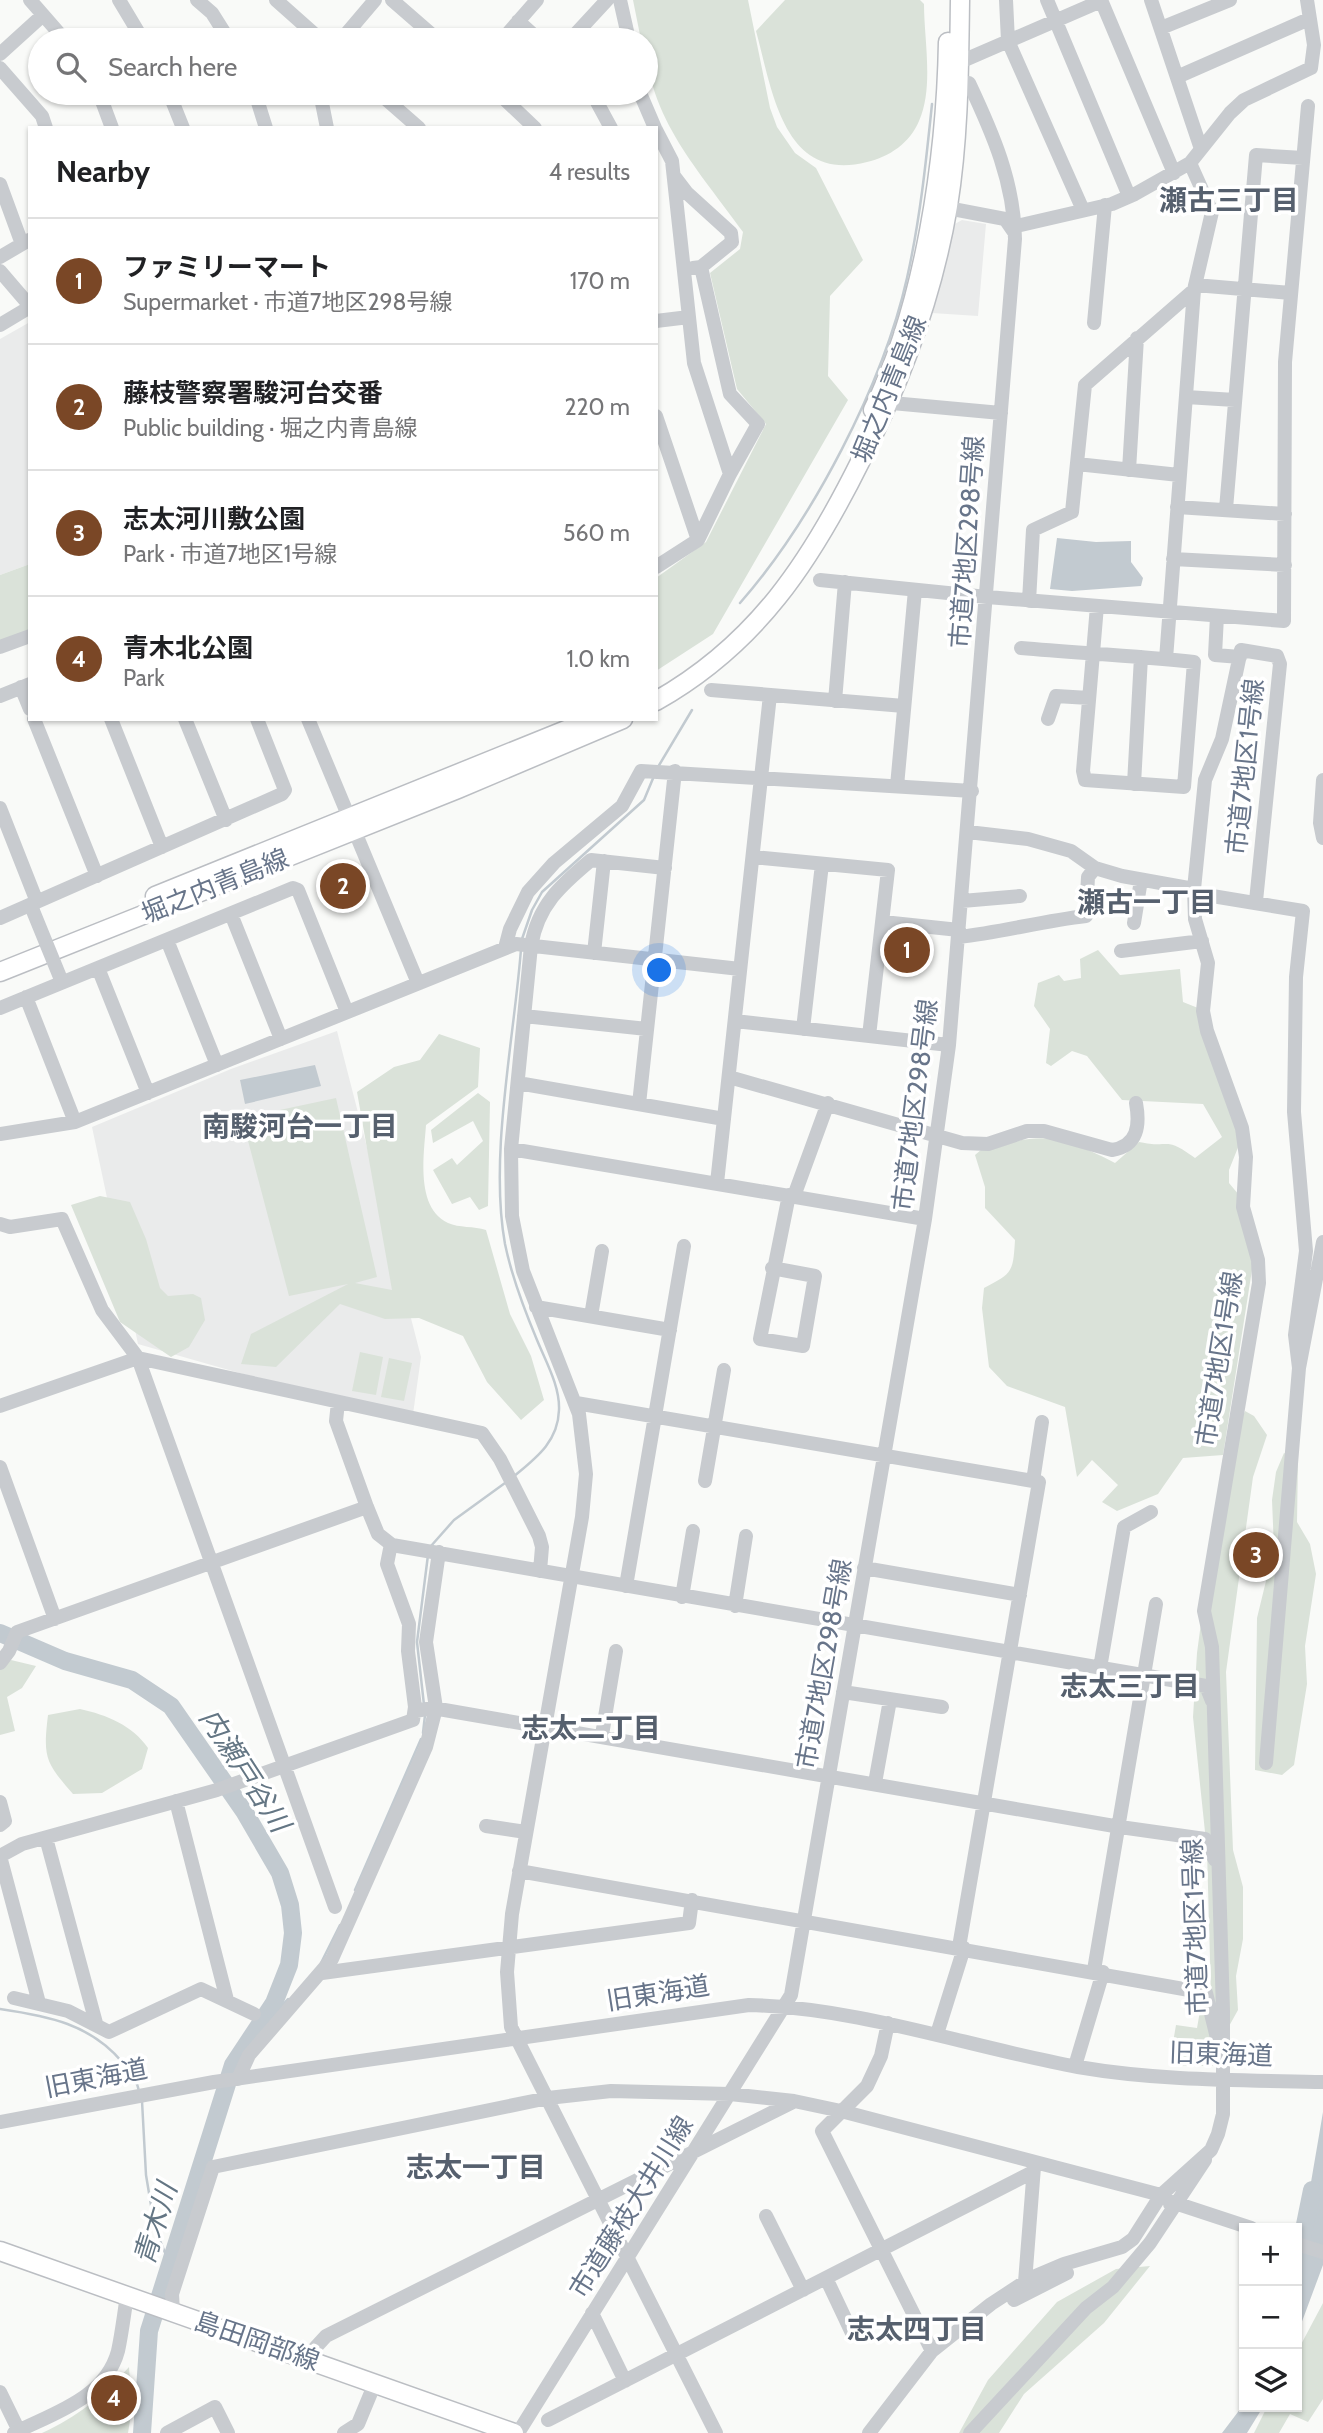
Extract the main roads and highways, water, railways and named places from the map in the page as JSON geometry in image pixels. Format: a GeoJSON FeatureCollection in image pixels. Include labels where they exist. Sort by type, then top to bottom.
{"type":"FeatureCollection","features":[{"type":"Feature","properties":{"kind":"main road","name":"堀之内青島線"},"geometry":{"type":"LineString","coordinates":[[940,207],[949,0]]}},
{"type":"Feature","properties":{"kind":"main road","name":"堀之内青島線"},"geometry":{"type":"LineString","coordinates":[[658,701],[724,654],[789,586],[839,504],[883,403],[940,207],[960,106],[960,0]]}},
{"type":"Feature","properties":{"kind":"main road","name":"堀之内青島線"},"geometry":{"type":"LineString","coordinates":[[658,688],[716,647],[782,577],[883,403]]}},
{"type":"Feature","properties":{"kind":"main road","name":"堀之内青島線"},"geometry":{"type":"LineString","coordinates":[[0,972],[588,721]]}},
{"type":"Feature","properties":{"kind":"main road","name":"堀之内青島線"},"geometry":{"type":"LineString","coordinates":[[0,960],[618,721]]}},
{"type":"Feature","properties":{"kind":"main road","name":"島田岡部線"},"geometry":{"type":"LineString","coordinates":[[0,2251],[516,2433]]}},
{"type":"Feature","properties":{"kind":"waterway"},"geometry":{"type":"LineString","coordinates":[[740,603],[767,570],[818,492],[842,450],[881,362],[896,319],[912,256],[932,104]]}},
{"type":"Feature","properties":{"kind":"waterway"},"geometry":{"type":"LineString","coordinates":[[658,767],[692,710]]}},
{"type":"Feature","properties":{"kind":"waterway"},"geometry":{"type":"LineString","coordinates":[[522,939],[532,910],[542,892],[644,800],[654,776]]}},
{"type":"Feature","properties":{"kind":"waterway"},"geometry":{"type":"LineString","coordinates":[[513,1477],[537,1456],[550,1440],[555,1431],[559,1410],[555,1383],[511,1269],[501,1210],[501,1136],[521,949]]}},
{"type":"Feature","properties":{"kind":"waterway"},"geometry":{"type":"LineString","coordinates":[[431,1546],[454,1520],[505,1483]]}},
{"type":"Feature","properties":{"kind":"waterway"},"geometry":{"type":"LineString","coordinates":[[424,1705],[417,1642],[428,1555]]}},
{"type":"Feature","properties":{"kind":"waterway","name":"内瀬戸谷川"},"geometry":{"type":"LineString","coordinates":[[0,1633],[65,1661],[132,1680],[171,1706],[244,1811],[280,1873],[290,1905],[293,1933],[289,1965],[274,2003],[233,2065],[149,2331],[142,2433]]}},
{"type":"Feature","properties":{"kind":"waterway"},"geometry":{"type":"LineString","coordinates":[[423,1733],[425,1715]]}},
{"type":"Feature","properties":{"kind":"waterway"},"geometry":{"type":"LineString","coordinates":[[355,1890],[421,1739]]}},
{"type":"Feature","properties":{"kind":"waterway"},"geometry":{"type":"LineString","coordinates":[[321,1963],[340,1925]]}},
{"type":"Feature","properties":{"kind":"waterway"},"geometry":{"type":"LineString","coordinates":[[250,2039],[288,1999]]}},
{"type":"Feature","properties":{"kind":"waterway"},"geometry":{"type":"LineString","coordinates":[[0,2009],[52,2019],[97,2039],[123,2063],[139,2091]]}},
{"type":"Feature","properties":{"kind":"waterway","name":"青木川"},"geometry":{"type":"LineString","coordinates":[[142,2101],[146,2175],[155,2229],[169,2262]]}},
{"type":"Feature","properties":{"kind":"waterway"},"geometry":{"type":"LineString","coordinates":[[1302,2239],[1312,2190]]}},
{"type":"Feature","properties":{"kind":"place","name":"藤枝警察署駿河台交番"},"geometry":{"type":"Point","coordinates":[343,886]}},
{"type":"Feature","properties":{"kind":"place","name":"ファミリーマート"},"geometry":{"type":"Point","coordinates":[907,950]}},
{"type":"Feature","properties":{"kind":"place","name":"志太河川敷公園"},"geometry":{"type":"Point","coordinates":[1256,1555]}},
{"type":"Feature","properties":{"kind":"place","name":"青木北公園"},"geometry":{"type":"Point","coordinates":[114,2398]}},
{"type":"Feature","properties":{"kind":"district","name":"瀬古三丁目"},"geometry":{"type":"Point","coordinates":[1229,200]}},
{"type":"Feature","properties":{"kind":"district","name":"瀬古一丁目"},"geometry":{"type":"Point","coordinates":[1147,902]}},
{"type":"Feature","properties":{"kind":"district","name":"南駿河台一丁目"},"geometry":{"type":"Point","coordinates":[300,1126]}},
{"type":"Feature","properties":{"kind":"district","name":"志太三丁目"},"geometry":{"type":"Point","coordinates":[1130,1686]}},
{"type":"Feature","properties":{"kind":"district","name":"志太二丁目"},"geometry":{"type":"Point","coordinates":[591,1728]}},
{"type":"Feature","properties":{"kind":"district","name":"志太一丁目"},"geometry":{"type":"Point","coordinates":[476,2167]}},
{"type":"Feature","properties":{"kind":"district","name":"志太四丁目"},"geometry":{"type":"Point","coordinates":[917,2329]}}]}
